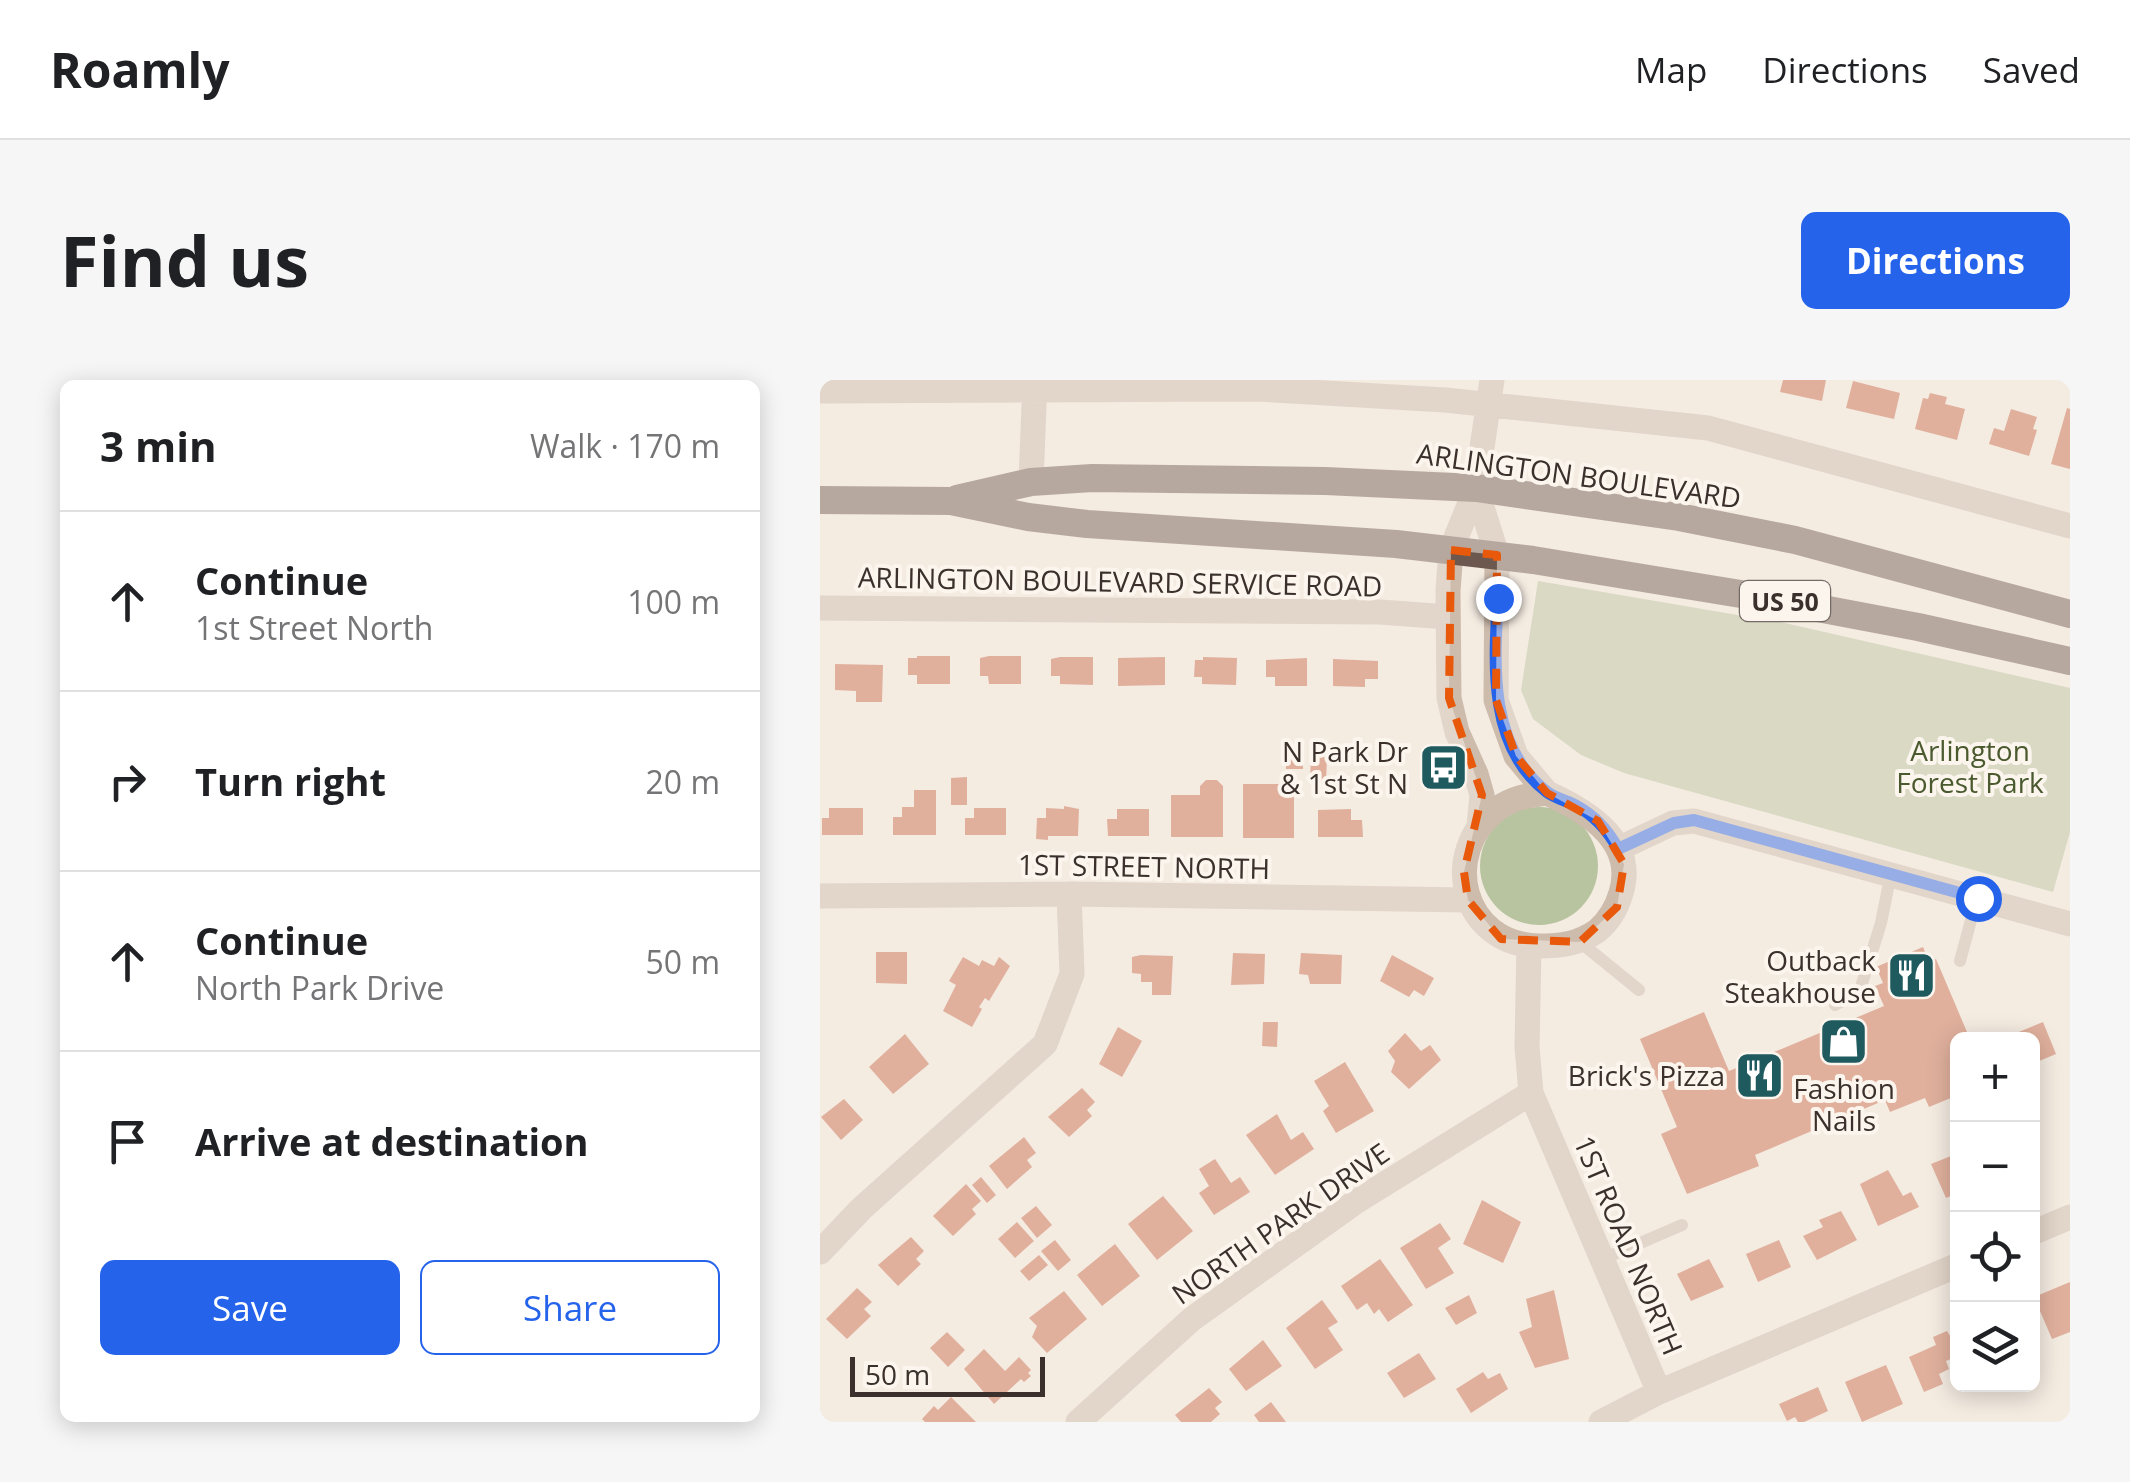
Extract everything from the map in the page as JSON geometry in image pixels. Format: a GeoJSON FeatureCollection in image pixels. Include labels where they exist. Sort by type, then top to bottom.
{"type":"FeatureCollection","features":[{"type":"Feature","properties":{"kind":"highway","name":"ARLINGTON BOULEVARD"},"geometry":{"type":"LineString","coordinates":[[951,501],[1031,482],[1092,478],[1325,480],[1476,488],[1758,532],[2070,614]]}},
{"type":"Feature","properties":{"kind":"highway","name":"ARLINGTON BOULEVARD"},"geometry":{"type":"LineString","coordinates":[[820,500],[951,501],[1087,524],[1290,536],[1496,555],[1777,600],[2070,661]]}},
{"type":"Feature","properties":{"kind":"street"},"geometry":{"type":"LineString","coordinates":[[820,390],[1034,385],[1490,393],[1708,428],[2070,526]]}},
{"type":"Feature","properties":{"kind":"street"},"geometry":{"type":"LineString","coordinates":[[1031,482],[1034,385]]}},
{"type":"Feature","properties":{"kind":"street"},"geometry":{"type":"LineString","coordinates":[[1476,488],[1496,555],[1496,700],[1516,756],[1548,793],[1598,820],[1624,864],[1625,882],[1617,907],[1601,928],[1580,942],[1530,946],[1502,939],[1480,922],[1468,900],[1464,872],[1480,826],[1482,795],[1449,698],[1448,617],[1451,550],[1476,488],[1490,393]]}},
{"type":"Feature","properties":{"kind":"street","name":"ARLINGTON BOULEVARD SERVICE ROAD"},"geometry":{"type":"LineString","coordinates":[[820,608],[1360,612],[1448,617]]}},
{"type":"Feature","properties":{"kind":"street"},"geometry":{"type":"LineString","coordinates":[[1480,826],[1498,808],[1522,796],[1548,793]]}},
{"type":"Feature","properties":{"kind":"street"},"geometry":{"type":"LineString","coordinates":[[1618,849],[1674,823],[1694,820],[2070,924]]}},
{"type":"Feature","properties":{"kind":"street"},"geometry":{"type":"LineString","coordinates":[[820,1252],[860,1209],[1045,1044],[1072,974],[1069,894]]}},
{"type":"Feature","properties":{"kind":"street","name":"1ST STREET NORTH"},"geometry":{"type":"LineString","coordinates":[[820,896],[1069,894],[1468,900]]}},
{"type":"Feature","properties":{"kind":"street","name":"1ST ROAD NORTH"},"geometry":{"type":"LineString","coordinates":[[1530,946],[1526,1047],[1531,1094],[1660,1392]]}},
{"type":"Feature","properties":{"kind":"street","name":"NORTH PARK DRIVE"},"geometry":{"type":"LineString","coordinates":[[1078,1422],[1192,1318],[1354,1202],[1531,1094]]}},
{"type":"Feature","properties":{"kind":"street"},"geometry":{"type":"LineString","coordinates":[[2040,1230],[2070,1217]]}},
{"type":"Feature","properties":{"kind":"street"},"geometry":{"type":"LineString","coordinates":[[1602,1422],[1660,1392],[1950,1268]]}},
{"type":"Feature","properties":{"kind":"lane"},"geometry":{"type":"LineString","coordinates":[[1835,1005],[1859,993],[1891,873]]}},
{"type":"Feature","properties":{"kind":"lane"},"geometry":{"type":"LineString","coordinates":[[1960,960],[1978,898]]}},
{"type":"Feature","properties":{"kind":"lane"},"geometry":{"type":"LineString","coordinates":[[1580,942],[1639,990]]}},
{"type":"Feature","properties":{"kind":"lane"},"geometry":{"type":"LineString","coordinates":[[1604,1259],[1682,1225]]}},
{"type":"Feature","properties":{"kind":"highlighted area"},"geometry":{"type":"Polygon","coordinates":[[[1451,550],[1497,555],[1496,700],[1516,756],[1547,793],[1598,821],[1624,864],[1617,907],[1580,942],[1501,939],[1468,900],[1464,872],[1482,795],[1449,698],[1451,550]]]}},
{"type":"Feature","properties":{"kind":"green space","name":"Arlington Forest Park"},"geometry":{"type":"Polygon","coordinates":[[[1538,581],[1785,623],[2070,688],[2070,832],[2053,892],[1624,773],[1581,755],[1533,719],[1521,690],[1538,581]]]}},
{"type":"Feature","properties":{"kind":"green space"},"geometry":{"type":"Polygon","coordinates":[[[1539,807],[1562,811],[1581,824],[1594,843],[1598,866],[1594,889],[1581,908],[1562,921],[1539,925],[1516,921],[1497,908],[1484,889],[1480,866],[1484,843],[1497,824],[1516,811],[1539,807]]]}},
{"type":"Feature","properties":{"kind":"building"},"geometry":{"type":"Polygon","coordinates":[[[1783,380],[1826,380],[1822,401],[1780,392],[1783,380]]]}},
{"type":"Feature","properties":{"kind":"building"},"geometry":{"type":"Polygon","coordinates":[[[1853,381],[1900,393],[1894,419],[1846,408],[1853,381]]]}},
{"type":"Feature","properties":{"kind":"building"},"geometry":{"type":"Polygon","coordinates":[[[1930,393],[1947,397],[1945,404],[1965,409],[1957,440],[1915,429],[1923,398],[1928,399],[1930,393]]]}},
{"type":"Feature","properties":{"kind":"building"},"geometry":{"type":"Polygon","coordinates":[[[2067,408],[2070,409],[2070,469],[2051,464],[2067,408]]]}},
{"type":"Feature","properties":{"kind":"building"},"geometry":{"type":"Polygon","coordinates":[[[2011,409],[2037,417],[2029,456],[1989,444],[1994,428],[2004,431],[2011,409]]]}},
{"type":"Feature","properties":{"kind":"building"},"geometry":{"type":"Polygon","coordinates":[[[950,656],[950,684],[917,684],[917,675],[908,675],[908,658],[950,656]]]}},
{"type":"Feature","properties":{"kind":"building"},"geometry":{"type":"Polygon","coordinates":[[[1021,656],[1021,684],[989,684],[988,676],[980,676],[980,658],[1021,656]]]}},
{"type":"Feature","properties":{"kind":"building"},"geometry":{"type":"Polygon","coordinates":[[[1093,657],[1093,685],[1060,684],[1060,676],[1051,676],[1051,659],[1093,657]]]}},
{"type":"Feature","properties":{"kind":"building"},"geometry":{"type":"Polygon","coordinates":[[[1165,657],[1165,685],[1118,686],[1118,658],[1165,657]]]}},
{"type":"Feature","properties":{"kind":"building"},"geometry":{"type":"Polygon","coordinates":[[[1237,658],[1236,685],[1202,684],[1202,677],[1194,677],[1195,660],[1237,658]]]}},
{"type":"Feature","properties":{"kind":"building"},"geometry":{"type":"Polygon","coordinates":[[[1307,658],[1307,686],[1275,686],[1275,677],[1266,677],[1266,660],[1307,658]]]}},
{"type":"Feature","properties":{"kind":"building"},"geometry":{"type":"Polygon","coordinates":[[[1333,659],[1378,661],[1378,679],[1365,679],[1365,687],[1333,686],[1333,659]]]}},
{"type":"Feature","properties":{"kind":"building"},"geometry":{"type":"Polygon","coordinates":[[[835,664],[883,665],[882,702],[856,702],[856,691],[835,690],[835,664]]]}},
{"type":"Feature","properties":{"kind":"building"},"geometry":{"type":"Polygon","coordinates":[[[1286,752],[1303,753],[1303,769],[1286,769],[1286,752]]]}},
{"type":"Feature","properties":{"kind":"building"},"geometry":{"type":"Polygon","coordinates":[[[1311,755],[1327,756],[1326,784],[1310,783],[1311,755]]]}},
{"type":"Feature","properties":{"kind":"building"},"geometry":{"type":"Polygon","coordinates":[[[967,777],[967,805],[951,805],[951,778],[967,777]]]}},
{"type":"Feature","properties":{"kind":"building"},"geometry":{"type":"Polygon","coordinates":[[[1206,780],[1217,780],[1223,786],[1223,837],[1171,837],[1171,795],[1200,795],[1200,786],[1206,780]]]}},
{"type":"Feature","properties":{"kind":"building"},"geometry":{"type":"Polygon","coordinates":[[[1243,784],[1294,784],[1294,838],[1243,838],[1243,784]]]}},
{"type":"Feature","properties":{"kind":"building"},"geometry":{"type":"Polygon","coordinates":[[[914,790],[936,790],[936,835],[893,835],[893,817],[902,817],[902,807],[914,807],[914,790]]]}},
{"type":"Feature","properties":{"kind":"building"},"geometry":{"type":"Polygon","coordinates":[[[829,808],[863,808],[863,835],[822,835],[822,818],[829,818],[829,808]]]}},
{"type":"Feature","properties":{"kind":"building"},"geometry":{"type":"Polygon","coordinates":[[[974,808],[1006,808],[1006,835],[965,835],[965,818],[974,818],[974,808]]]}},
{"type":"Feature","properties":{"kind":"building"},"geometry":{"type":"Polygon","coordinates":[[[1046,808],[1079,809],[1078,836],[1036,839],[1037,818],[1046,818],[1046,808]]]}},
{"type":"Feature","properties":{"kind":"building"},"geometry":{"type":"Polygon","coordinates":[[[1117,809],[1149,809],[1149,836],[1108,836],[1107,819],[1117,819],[1117,809]]]}},
{"type":"Feature","properties":{"kind":"building"},"geometry":{"type":"Polygon","coordinates":[[[1351,809],[1351,820],[1362,820],[1363,837],[1318,837],[1318,810],[1351,809]]]}},
{"type":"Feature","properties":{"kind":"building"},"geometry":{"type":"Polygon","coordinates":[[[1923,947],[1929,962],[1936,959],[1967,1032],[1950,1032],[1950,1098],[1929,1107],[1925,1098],[1890,1112],[1885,1100],[1755,1155],[1759,1166],[1687,1194],[1661,1134],[1677,1127],[1640,1039],[1704,1012],[1729,1071],[1884,1006],[1875,986],[1883,983],[1876,967],[1923,947]]]}},
{"type":"Feature","properties":{"kind":"building"},"geometry":{"type":"Polygon","coordinates":[[[876,952],[907,952],[907,984],[876,983],[876,952]]]}},
{"type":"Feature","properties":{"kind":"building"},"geometry":{"type":"Polygon","coordinates":[[[1233,953],[1265,954],[1264,984],[1231,985],[1233,953]]]}},
{"type":"Feature","properties":{"kind":"building"},"geometry":{"type":"Polygon","coordinates":[[[1301,953],[1342,955],[1341,984],[1310,984],[1308,975],[1299,974],[1301,953]]]}},
{"type":"Feature","properties":{"kind":"building"},"geometry":{"type":"Polygon","coordinates":[[[1392,955],[1434,978],[1424,996],[1414,990],[1409,997],[1380,981],[1392,955]]]}},
{"type":"Feature","properties":{"kind":"building"},"geometry":{"type":"Polygon","coordinates":[[[1173,956],[1171,995],[1152,995],[1152,982],[1141,982],[1141,974],[1132,973],[1132,957],[1173,956]]]}},
{"type":"Feature","properties":{"kind":"building"},"geometry":{"type":"Polygon","coordinates":[[[963,957],[979,966],[982,960],[994,966],[999,957],[1010,966],[989,1001],[985,998],[979,1007],[982,1009],[972,1027],[943,1011],[956,985],[949,981],[963,957]]]}},
{"type":"Feature","properties":{"kind":"building"},"geometry":{"type":"Polygon","coordinates":[[[1263,1022],[1278,1022],[1277,1047],[1262,1046],[1263,1022]]]}},
{"type":"Feature","properties":{"kind":"building"},"geometry":{"type":"Polygon","coordinates":[[[2043,1022],[2056,1054],[2040,1061],[2040,1032],[2019,1032],[2043,1022]]]}},
{"type":"Feature","properties":{"kind":"building"},"geometry":{"type":"Polygon","coordinates":[[[1118,1027],[1142,1041],[1122,1077],[1099,1064],[1118,1027]]]}},
{"type":"Feature","properties":{"kind":"building"},"geometry":{"type":"Polygon","coordinates":[[[1405,1033],[1421,1051],[1430,1045],[1441,1060],[1409,1089],[1391,1072],[1395,1061],[1388,1051],[1405,1033]]]}},
{"type":"Feature","properties":{"kind":"building"},"geometry":{"type":"Polygon","coordinates":[[[905,1034],[929,1064],[893,1094],[869,1067],[905,1034]]]}},
{"type":"Feature","properties":{"kind":"building"},"geometry":{"type":"Polygon","coordinates":[[[1345,1062],[1374,1111],[1336,1133],[1323,1111],[1329,1106],[1314,1081],[1345,1062]]]}},
{"type":"Feature","properties":{"kind":"building"},"geometry":{"type":"Polygon","coordinates":[[[1082,1088],[1095,1102],[1087,1110],[1092,1116],[1069,1137],[1048,1117],[1082,1088]]]}},
{"type":"Feature","properties":{"kind":"building"},"geometry":{"type":"Polygon","coordinates":[[[844,1099],[863,1120],[841,1140],[821,1117],[844,1099]]]}},
{"type":"Feature","properties":{"kind":"building"},"geometry":{"type":"Polygon","coordinates":[[[1277,1114],[1291,1140],[1303,1132],[1314,1149],[1275,1175],[1246,1135],[1277,1114]]]}},
{"type":"Feature","properties":{"kind":"building"},"geometry":{"type":"Polygon","coordinates":[[[1024,1137],[1036,1153],[1027,1160],[1032,1167],[1007,1189],[989,1166],[1024,1137]]]}},
{"type":"Feature","properties":{"kind":"building"},"geometry":{"type":"Polygon","coordinates":[[[1950,1156],[1950,1196],[1946,1198],[1931,1164],[1950,1156]]]}},
{"type":"Feature","properties":{"kind":"building"},"geometry":{"type":"Polygon","coordinates":[[[1215,1159],[1231,1183],[1240,1177],[1250,1192],[1214,1215],[1199,1193],[1209,1186],[1199,1169],[1215,1159]]]}},
{"type":"Feature","properties":{"kind":"building"},"geometry":{"type":"Polygon","coordinates":[[[1888,1170],[1903,1196],[1911,1192],[1919,1207],[1878,1226],[1860,1184],[1888,1170]]]}},
{"type":"Feature","properties":{"kind":"building"},"geometry":{"type":"Polygon","coordinates":[[[981,1177],[996,1195],[987,1203],[972,1185],[981,1177]]]}},
{"type":"Feature","properties":{"kind":"building"},"geometry":{"type":"Polygon","coordinates":[[[966,1184],[981,1201],[972,1209],[976,1214],[953,1236],[933,1216],[966,1184]]]}},
{"type":"Feature","properties":{"kind":"building"},"geometry":{"type":"Polygon","coordinates":[[[1163,1196],[1193,1231],[1157,1260],[1128,1224],[1163,1196]]]}},
{"type":"Feature","properties":{"kind":"building"},"geometry":{"type":"Polygon","coordinates":[[[1482,1200],[1521,1222],[1503,1263],[1463,1244],[1482,1200]]]}},
{"type":"Feature","properties":{"kind":"building"},"geometry":{"type":"Polygon","coordinates":[[[1036,1206],[1052,1225],[1037,1238],[1021,1218],[1036,1206]]]}},
{"type":"Feature","properties":{"kind":"building"},"geometry":{"type":"Polygon","coordinates":[[[1841,1211],[1857,1240],[1817,1260],[1803,1236],[1823,1227],[1819,1220],[1841,1211]]]}},
{"type":"Feature","properties":{"kind":"building"},"geometry":{"type":"Polygon","coordinates":[[[1017,1222],[1034,1241],[1015,1258],[998,1239],[1017,1222]]]}},
{"type":"Feature","properties":{"kind":"building"},"geometry":{"type":"Polygon","coordinates":[[[1440,1223],[1451,1239],[1438,1248],[1454,1273],[1426,1289],[1400,1248],[1440,1223]]]}},
{"type":"Feature","properties":{"kind":"building"},"geometry":{"type":"Polygon","coordinates":[[[911,1237],[924,1251],[916,1259],[921,1264],[898,1286],[878,1265],[911,1237]]]}},
{"type":"Feature","properties":{"kind":"building"},"geometry":{"type":"Polygon","coordinates":[[[1055,1240],[1071,1260],[1058,1271],[1041,1251],[1055,1240]]]}},
{"type":"Feature","properties":{"kind":"building"},"geometry":{"type":"Polygon","coordinates":[[[1779,1240],[1791,1267],[1758,1282],[1746,1254],[1779,1240]]]}},
{"type":"Feature","properties":{"kind":"building"},"geometry":{"type":"Polygon","coordinates":[[[1115,1244],[1140,1276],[1102,1306],[1077,1275],[1115,1244]]]}},
{"type":"Feature","properties":{"kind":"building"},"geometry":{"type":"Polygon","coordinates":[[[1039,1255],[1048,1265],[1029,1281],[1020,1271],[1039,1255]]]}},
{"type":"Feature","properties":{"kind":"building"},"geometry":{"type":"Polygon","coordinates":[[[1380,1259],[1413,1305],[1388,1322],[1379,1309],[1374,1314],[1367,1303],[1357,1310],[1341,1286],[1380,1259]]]}},
{"type":"Feature","properties":{"kind":"building"},"geometry":{"type":"Polygon","coordinates":[[[1709,1259],[1724,1287],[1691,1301],[1677,1274],[1709,1259]]]}},
{"type":"Feature","properties":{"kind":"building"},"geometry":{"type":"Polygon","coordinates":[[[2070,1282],[2070,1332],[2052,1339],[2040,1311],[2040,1294],[2070,1282]]]}},
{"type":"Feature","properties":{"kind":"building"},"geometry":{"type":"Polygon","coordinates":[[[857,1288],[872,1302],[864,1309],[871,1316],[847,1339],[826,1319],[857,1288]]]}},
{"type":"Feature","properties":{"kind":"building"},"geometry":{"type":"Polygon","coordinates":[[[1554,1290],[1569,1359],[1535,1368],[1519,1332],[1532,1327],[1526,1299],[1554,1290]]]}},
{"type":"Feature","properties":{"kind":"building"},"geometry":{"type":"Polygon","coordinates":[[[1064,1291],[1087,1319],[1047,1353],[1032,1337],[1037,1326],[1029,1318],[1064,1291]]]}},
{"type":"Feature","properties":{"kind":"building"},"geometry":{"type":"Polygon","coordinates":[[[1469,1295],[1477,1313],[1456,1325],[1445,1308],[1469,1295]]]}},
{"type":"Feature","properties":{"kind":"building"},"geometry":{"type":"Polygon","coordinates":[[[1322,1300],[1338,1322],[1328,1328],[1343,1350],[1315,1369],[1286,1328],[1322,1300]]]}},
{"type":"Feature","properties":{"kind":"building"},"geometry":{"type":"Polygon","coordinates":[[[1947,1331],[1950,1336],[1950,1359],[1946,1361],[1949,1369],[1939,1374],[1943,1384],[1924,1392],[1909,1357],[1936,1345],[1933,1337],[1947,1331]]]}},
{"type":"Feature","properties":{"kind":"building"},"geometry":{"type":"Polygon","coordinates":[[[947,1332],[965,1350],[948,1367],[930,1348],[947,1332]]]}},
{"type":"Feature","properties":{"kind":"building"},"geometry":{"type":"Polygon","coordinates":[[[1263,1340],[1282,1366],[1246,1391],[1229,1369],[1263,1340]]]}},
{"type":"Feature","properties":{"kind":"building"},"geometry":{"type":"Polygon","coordinates":[[[984,1349],[1005,1371],[1019,1357],[1031,1370],[1031,1376],[1024,1382],[1021,1379],[994,1404],[964,1369],[984,1349]]]}},
{"type":"Feature","properties":{"kind":"building"},"geometry":{"type":"Polygon","coordinates":[[[1419,1353],[1436,1379],[1404,1398],[1387,1373],[1419,1353]]]}},
{"type":"Feature","properties":{"kind":"building"},"geometry":{"type":"Polygon","coordinates":[[[1886,1365],[1903,1404],[1862,1422],[1845,1382],[1886,1365]]]}},
{"type":"Feature","properties":{"kind":"building"},"geometry":{"type":"Polygon","coordinates":[[[1483,1372],[1488,1379],[1500,1373],[1508,1389],[1471,1413],[1456,1389],[1483,1372]]]}},
{"type":"Feature","properties":{"kind":"building"},"geometry":{"type":"Polygon","coordinates":[[[1818,1387],[1828,1411],[1804,1422],[1795,1417],[1787,1421],[1779,1404],[1818,1387]]]}},
{"type":"Feature","properties":{"kind":"building"},"geometry":{"type":"Polygon","coordinates":[[[1209,1388],[1222,1402],[1215,1408],[1220,1414],[1211,1422],[1181,1422],[1175,1415],[1209,1388]]]}},
{"type":"Feature","properties":{"kind":"building"},"geometry":{"type":"Polygon","coordinates":[[[951,1397],[976,1422],[922,1419],[934,1406],[938,1410],[951,1397]]]}},
{"type":"Feature","properties":{"kind":"building"},"geometry":{"type":"Polygon","coordinates":[[[1271,1402],[1286,1422],[1259,1422],[1254,1415],[1271,1402]]]}},
{"type":"Feature","properties":{"kind":"place","name":"N Park Dr & 1st St N"},"geometry":{"type":"Point","coordinates":[1443,767]}},
{"type":"Feature","properties":{"kind":"place","name":"Outback Steakhouse"},"geometry":{"type":"Point","coordinates":[1911,976]}},
{"type":"Feature","properties":{"kind":"place","name":"Fashion Nails"},"geometry":{"type":"Point","coordinates":[1844,1041]}},
{"type":"Feature","properties":{"kind":"place","name":"Brick's Pizza"},"geometry":{"type":"Point","coordinates":[1760,1075]}},
{"type":"Feature","properties":{"kind":"route"},"geometry":{"type":"LineString","coordinates":[[1498,598],[1496,700],[1516,756],[1548,793],[1598,820],[1618,849],[1674,823],[1694,820],[1978,898]]}}]}
